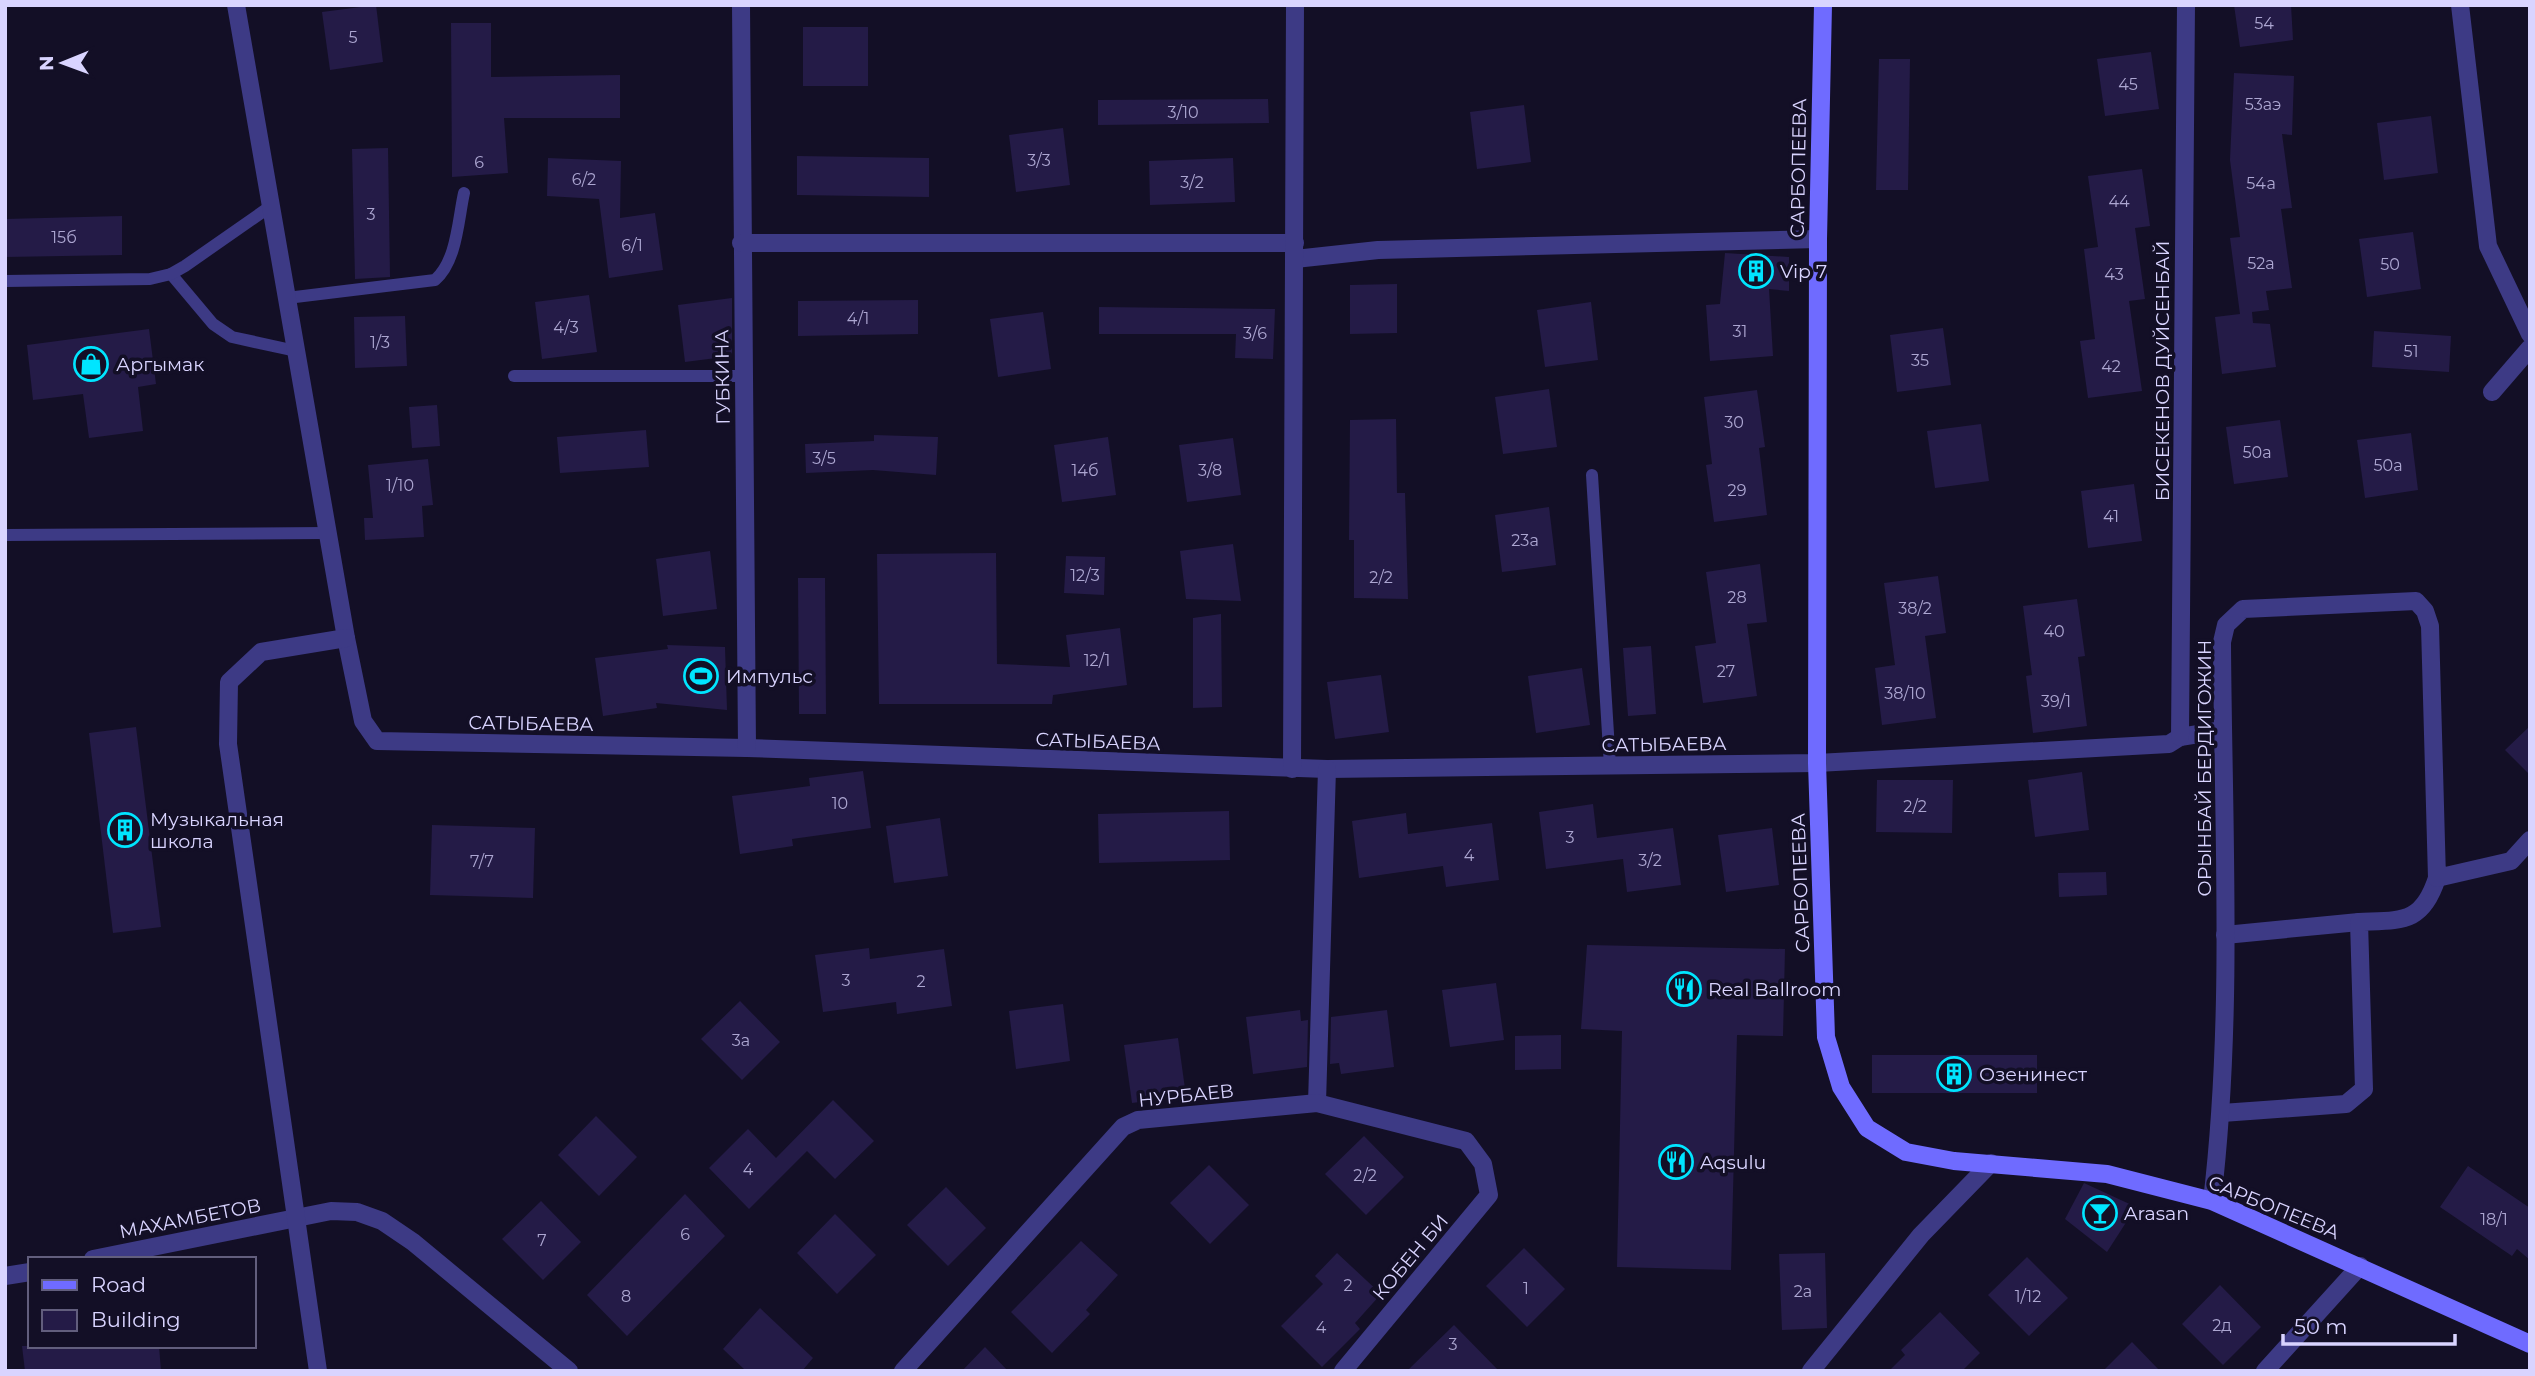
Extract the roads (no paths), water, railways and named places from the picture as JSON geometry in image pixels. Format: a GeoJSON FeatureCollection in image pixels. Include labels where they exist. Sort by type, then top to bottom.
{"type":"FeatureCollection","features":[{"type":"Feature","properties":{"kind":"street"},"geometry":{"type":"LineString","coordinates":[[236,5],[346,638],[261,652],[229,682],[228,744],[318,1371]]}},
{"type":"Feature","properties":{"kind":"street","name":"ГУБКИНА"},"geometry":{"type":"LineString","coordinates":[[741,5],[747,748]]}},
{"type":"Feature","properties":{"kind":"street"},"geometry":{"type":"LineString","coordinates":[[1292,769],[1295,5]]}},
{"type":"Feature","properties":{"kind":"street","name":"САРБОПЕЕВА"},"geometry":{"type":"LineString","coordinates":[[1823,5],[1818,239],[1817,763],[1826,1037],[1841,1087],[1867,1128],[1906,1152],[1954,1161],[2107,1174],[2212,1201],[2360,1265],[2530,1344]]}},
{"type":"Feature","properties":{"kind":"street","name":"БИСЕКЕНОВ ДУЙСЕНБАЙ"},"geometry":{"type":"LineString","coordinates":[[2180,737],[2186,5]]}},
{"type":"Feature","properties":{"kind":"street"},"geometry":{"type":"LineString","coordinates":[[2460,5],[2487,246],[2530,334]]}},
{"type":"Feature","properties":{"kind":"street"},"geometry":{"type":"LineString","coordinates":[[741,243],[1295,251],[1818,239]]}},
{"type":"Feature","properties":{"kind":"street"},"geometry":{"type":"LineString","coordinates":[[2492,392],[2530,348]]}},
{"type":"Feature","properties":{"kind":"street","name":"ОРЫНБАЙ БЕРДИГОЖИН"},"geometry":{"type":"LineString","coordinates":[[2212,1201],[2222,1113],[2225,934],[2222,642],[2226,625],[2243,609],[2416,601],[2425,611],[2430,626],[2437,878]]}},
{"type":"Feature","properties":{"kind":"street","name":"САТЫБАЕВА"},"geometry":{"type":"LineString","coordinates":[[346,638],[363,721],[377,741],[747,748],[1327,769],[1817,763],[2169,744],[2180,737],[2222,730]]}},
{"type":"Feature","properties":{"kind":"street"},"geometry":{"type":"LineString","coordinates":[[1317,1103],[1327,769]]}},
{"type":"Feature","properties":{"kind":"street"},"geometry":{"type":"LineString","coordinates":[[2225,934],[2408,920],[2429,903],[2437,878],[2511,861],[2530,839]]}},
{"type":"Feature","properties":{"kind":"street"},"geometry":{"type":"LineString","coordinates":[[2222,1113],[2346,1104],[2364,1089],[2359,922]]}},
{"type":"Feature","properties":{"kind":"street","name":"НУРБАЕВ"},"geometry":{"type":"LineString","coordinates":[[903,1371],[1123,1127],[1138,1120],[1317,1103],[1466,1142],[1483,1164]]}},
{"type":"Feature","properties":{"kind":"street"},"geometry":{"type":"LineString","coordinates":[[1811,1371],[1920,1235],[1992,1163]]}},
{"type":"Feature","properties":{"kind":"street","name":"КОБЕН БИ"},"geometry":{"type":"LineString","coordinates":[[1343,1371],[1489,1195],[1483,1164]]}},
{"type":"Feature","properties":{"kind":"street","name":"МАХАМБЕТОВ"},"geometry":{"type":"LineString","coordinates":[[103,1257],[331,1211],[357,1212],[382,1221],[413,1242],[569,1371]]}},
{"type":"Feature","properties":{"kind":"street"},"geometry":{"type":"LineString","coordinates":[[2265,1371],[2360,1265]]}},
{"type":"Feature","properties":{"kind":"street"},"geometry":{"type":"LineString","coordinates":[[5,1276],[28,1272]]}},
{"type":"Feature","properties":{"kind":"lane"},"geometry":{"type":"LineString","coordinates":[[287,298],[435,280],[445,271],[464,193]]}},
{"type":"Feature","properties":{"kind":"lane"},"geometry":{"type":"LineString","coordinates":[[5,281],[150,279],[171,274],[271,206]]}},
{"type":"Feature","properties":{"kind":"lane"},"geometry":{"type":"LineString","coordinates":[[171,274],[213,324],[232,337],[296,351]]}},
{"type":"Feature","properties":{"kind":"lane"},"geometry":{"type":"LineString","coordinates":[[514,376],[743,376]]}},
{"type":"Feature","properties":{"kind":"lane"},"geometry":{"type":"LineString","coordinates":[[1592,475],[1609,766]]}},
{"type":"Feature","properties":{"kind":"lane"},"geometry":{"type":"LineString","coordinates":[[5,535],[328,533]]}},
{"type":"Feature","properties":{"kind":"place","name":"Vip 7"},"geometry":{"type":"Point","coordinates":[1756,271]}},
{"type":"Feature","properties":{"kind":"place","name":"Аргымак"},"geometry":{"type":"Point","coordinates":[91,364]}},
{"type":"Feature","properties":{"kind":"place","name":"Импульс"},"geometry":{"type":"Point","coordinates":[701,676]}},
{"type":"Feature","properties":{"kind":"place","name":"Музыкальная школа"},"geometry":{"type":"Point","coordinates":[125,830]}},
{"type":"Feature","properties":{"kind":"place","name":"Real Ballroom"},"geometry":{"type":"Point","coordinates":[1684,989]}},
{"type":"Feature","properties":{"kind":"place","name":"Озенинест"},"geometry":{"type":"Point","coordinates":[1954,1074]}},
{"type":"Feature","properties":{"kind":"place","name":"Aqsulu"},"geometry":{"type":"Point","coordinates":[1676,1162]}},
{"type":"Feature","properties":{"kind":"place","name":"Arasan"},"geometry":{"type":"Point","coordinates":[2100,1213]}}]}
